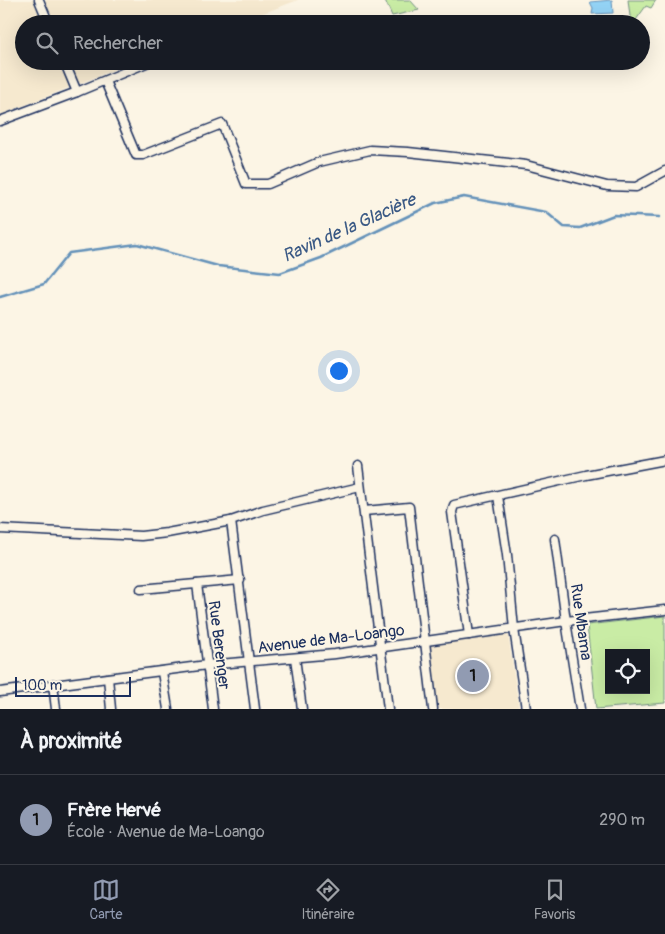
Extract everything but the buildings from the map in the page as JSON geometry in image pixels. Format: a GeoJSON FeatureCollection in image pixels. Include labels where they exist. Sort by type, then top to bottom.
{"type":"FeatureCollection","features":[{"type":"Feature","properties":{"kind":"street"},"geometry":{"type":"LineString","coordinates":[[38,0],[45,15]]}},
{"type":"Feature","properties":{"kind":"street"},"geometry":{"type":"LineString","coordinates":[[68,70],[78,92]]}},
{"type":"Feature","properties":{"kind":"street"},"geometry":{"type":"LineString","coordinates":[[0,121],[78,92],[129,70]]}},
{"type":"Feature","properties":{"kind":"street"},"geometry":{"type":"LineString","coordinates":[[105,80],[136,155],[143,155],[222,124],[246,184],[268,184],[319,162],[370,150],[408,152],[526,165],[607,186],[636,187],[665,171]]}},
{"type":"Feature","properties":{"kind":"street"},"geometry":{"type":"LineString","coordinates":[[469,635],[452,508],[458,504],[586,475],[665,460]]}},
{"type":"Feature","properties":{"kind":"street"},"geometry":{"type":"LineString","coordinates":[[358,466],[388,709]]}},
{"type":"Feature","properties":{"kind":"street"},"geometry":{"type":"LineString","coordinates":[[0,529],[141,536],[167,533],[231,521],[263,510],[360,486]]}},
{"type":"Feature","properties":{"kind":"street"},"geometry":{"type":"LineString","coordinates":[[498,496],[526,709]]}},
{"type":"Feature","properties":{"kind":"street"},"geometry":{"type":"LineString","coordinates":[[364,511],[409,507],[432,709]]}},
{"type":"Feature","properties":{"kind":"street"},"geometry":{"type":"LineString","coordinates":[[231,521],[255,709]]}},
{"type":"Feature","properties":{"kind":"street","name":"Rue Mbama"},"geometry":{"type":"LineString","coordinates":[[555,539],[580,709]]}},
{"type":"Feature","properties":{"kind":"street"},"geometry":{"type":"LineString","coordinates":[[141,589],[240,580]]}},
{"type":"Feature","properties":{"kind":"street","name":"Rue Berenger"},"geometry":{"type":"LineString","coordinates":[[197,584],[213,709]]}},
{"type":"Feature","properties":{"kind":"street","name":"Avenue de Ma-Loango"},"geometry":{"type":"LineString","coordinates":[[0,692],[207,665],[295,658],[566,621],[665,610]]}},
{"type":"Feature","properties":{"kind":"street"},"geometry":{"type":"LineString","coordinates":[[295,658],[302,709]]}},
{"type":"Feature","properties":{"kind":"street"},"geometry":{"type":"LineString","coordinates":[[162,672],[168,709]]}},
{"type":"Feature","properties":{"kind":"street"},"geometry":{"type":"LineString","coordinates":[[108,678],[111,709]]}},
{"type":"Feature","properties":{"kind":"street"},"geometry":{"type":"LineString","coordinates":[[52,684],[56,709]]}},
{"type":"Feature","properties":{"kind":"shaded area"},"geometry":{"type":"Polygon","coordinates":[[[0,0],[298,0],[259,15],[15,15],[15,70],[113,70],[0,115],[0,0]]]}},
{"type":"Feature","properties":{"kind":"shaded area"},"geometry":{"type":"Polygon","coordinates":[[[508,633],[519,709],[436,709],[428,644],[508,633]]]}},
{"type":"Feature","properties":{"kind":"green space"},"geometry":{"type":"Polygon","coordinates":[[[385,0],[410,0],[419,10],[396,15],[392,15],[385,0]]]}},
{"type":"Feature","properties":{"kind":"green space"},"geometry":{"type":"Polygon","coordinates":[[[628,0],[656,0],[651,8],[646,6],[640,15],[630,15],[628,0]]]}},
{"type":"Feature","properties":{"kind":"green space"},"geometry":{"type":"Polygon","coordinates":[[[665,616],[665,703],[596,709],[587,625],[665,616]]]}},
{"type":"Feature","properties":{"kind":"water"},"geometry":{"type":"Polygon","coordinates":[[[612,0],[613,13],[592,14],[593,8],[590,2],[612,0]]]}},
{"type":"Feature","properties":{"kind":"waterway","name":"Ravin de la Glacière"},"geometry":{"type":"LineString","coordinates":[[0,297],[44,284],[69,253],[137,244],[218,266],[280,273],[321,258],[435,203],[464,197],[546,212],[564,227],[580,228],[614,215],[659,217]]}},
{"type":"Feature","properties":{"kind":"place","name":"Frère Hervé"},"geometry":{"type":"Point","coordinates":[473,676]}}]}
